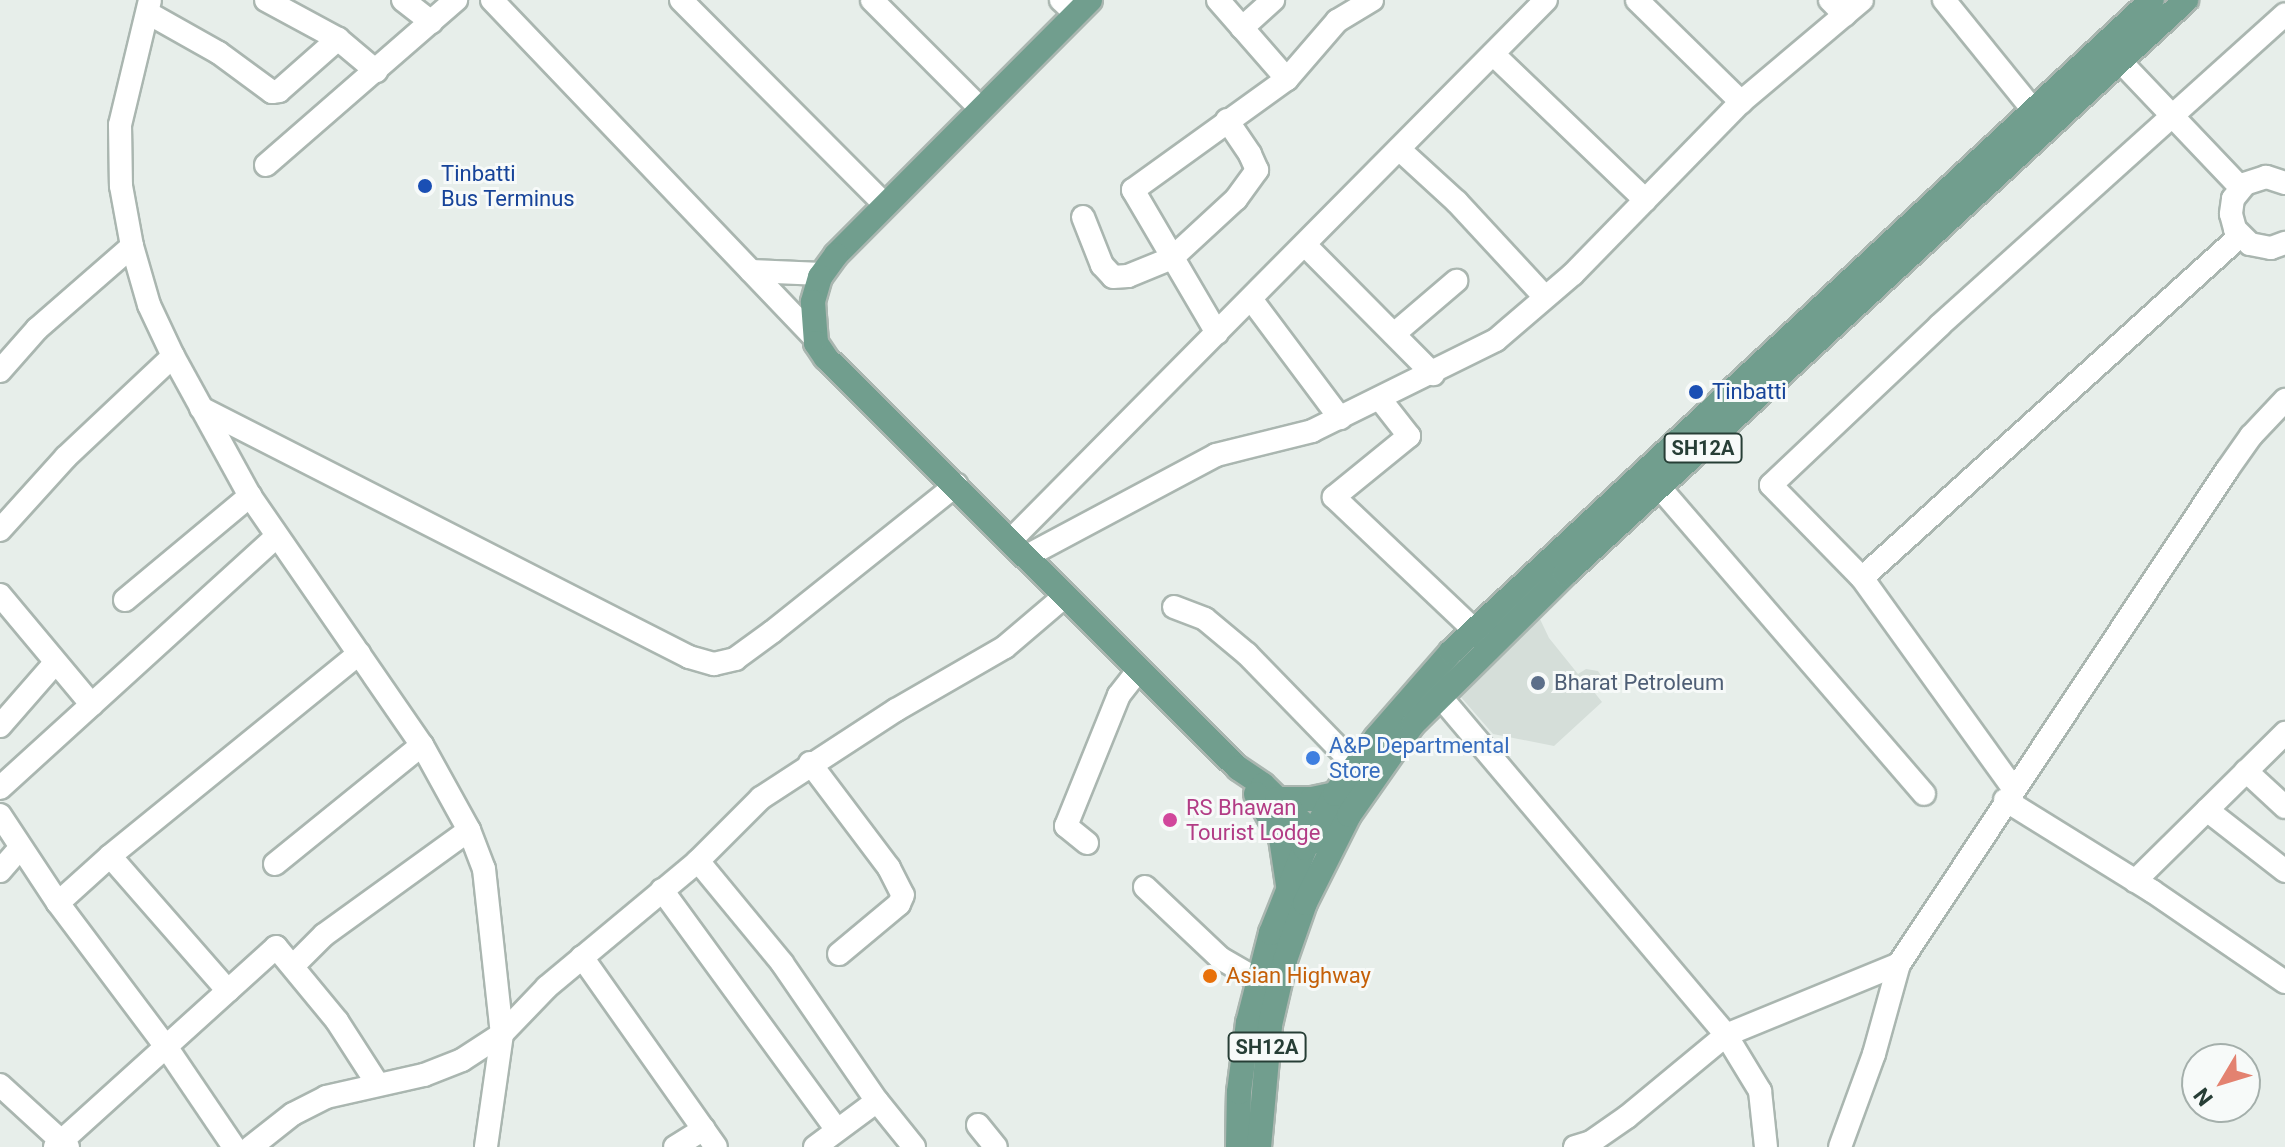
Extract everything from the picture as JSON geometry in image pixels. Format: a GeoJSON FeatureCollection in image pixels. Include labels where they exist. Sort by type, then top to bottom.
{"type":"FeatureCollection","features":[{"type":"Feature","properties":{"kind":"main road","name":"SH12A"},"geometry":{"type":"LineString","coordinates":[[1259,1147],[1270,1025],[1335,794],[1402,705],[1475,631],[1602,512],[1631,467],[1702,397],[1798,314],[1841,289],[2034,111],[2174,4]]}},
{"type":"Feature","properties":{"kind":"main road","name":"SH12A"},"geometry":{"type":"LineString","coordinates":[[1238,1147],[1243,1056],[1258,980],[1288,888],[1391,752],[1439,695],[2121,62],[2174,4]]}},
{"type":"Feature","properties":{"kind":"main road"},"geometry":{"type":"LineString","coordinates":[[1076,5],[981,109],[836,255],[822,274],[813,302],[815,338],[826,358],[1318,849]]}},
{"type":"Feature","properties":{"kind":"main road"},"geometry":{"type":"LineString","coordinates":[[1266,796],[1312,799],[1335,794]]}},
{"type":"Feature","properties":{"kind":"main road"},"geometry":{"type":"LineString","coordinates":[[1266,796],[1281,838],[1288,888]]}},
{"type":"Feature","properties":{"kind":"main road","name":"SH12A"},"geometry":{"type":"LineString","coordinates":[[1274,1147],[1289,949]]}},
{"type":"Feature","properties":{"kind":"street"},"geometry":{"type":"LineString","coordinates":[[266,0],[338,39],[376,71]]}},
{"type":"Feature","properties":{"kind":"street"},"geometry":{"type":"LineString","coordinates":[[403,0],[431,22]]}},
{"type":"Feature","properties":{"kind":"street"},"geometry":{"type":"LineString","coordinates":[[266,165],[456,0]]}},
{"type":"Feature","properties":{"kind":"street"},"geometry":{"type":"LineString","coordinates":[[681,0],[885,205]]}},
{"type":"Feature","properties":{"kind":"street"},"geometry":{"type":"LineString","coordinates":[[872,0],[981,109]]}},
{"type":"Feature","properties":{"kind":"street"},"geometry":{"type":"LineString","coordinates":[[1218,0],[1287,79]]}},
{"type":"Feature","properties":{"kind":"street"},"geometry":{"type":"LineString","coordinates":[[1242,28],[1273,0]]}},
{"type":"Feature","properties":{"kind":"street"},"geometry":{"type":"LineString","coordinates":[[1217,333],[1133,190],[1287,79],[1337,21],[1372,0]]}},
{"type":"Feature","properties":{"kind":"street"},"geometry":{"type":"LineString","coordinates":[[1019,548],[1217,333],[1546,0]]}},
{"type":"Feature","properties":{"kind":"street"},"geometry":{"type":"LineString","coordinates":[[1637,0],[1741,102]]}},
{"type":"Feature","properties":{"kind":"street"},"geometry":{"type":"LineString","coordinates":[[1944,0],[2034,111]]}},
{"type":"Feature","properties":{"kind":"street"},"geometry":{"type":"LineString","coordinates":[[501,3],[815,338]]}},
{"type":"Feature","properties":{"kind":"street"},"geometry":{"type":"LineString","coordinates":[[1019,548],[1216,455],[1277,443],[1340,418],[1496,340],[1545,297],[1741,102],[1846,5]]}},
{"type":"Feature","properties":{"kind":"street"},"geometry":{"type":"LineString","coordinates":[[338,39],[279,91],[272,92],[149,6],[120,125],[121,186],[132,246],[149,305],[173,356],[250,496],[422,745],[469,830],[484,869],[502,1034],[486,1147]]}},
{"type":"Feature","properties":{"kind":"street"},"geometry":{"type":"LineString","coordinates":[[2285,14],[1940,325],[1771,485],[1862,578],[2009,794],[2285,982]]}},
{"type":"Feature","properties":{"kind":"street"},"geometry":{"type":"LineString","coordinates":[[1493,54],[1645,200]]}},
{"type":"Feature","properties":{"kind":"street"},"geometry":{"type":"LineString","coordinates":[[2121,62],[2241,188]]}},
{"type":"Feature","properties":{"kind":"street"},"geometry":{"type":"LineString","coordinates":[[1083,217],[1102,265],[1113,277],[1128,276],[1172,258],[1236,199],[1257,170],[1227,120]]}},
{"type":"Feature","properties":{"kind":"street"},"geometry":{"type":"LineString","coordinates":[[1399,149],[1457,202],[1545,297]]}},
{"type":"Feature","properties":{"kind":"street"},"geometry":{"type":"LineString","coordinates":[[2285,183],[2266,177],[2241,188],[2233,199],[2231,214],[2240,236],[2256,247],[2271,248],[2285,243]]}},
{"type":"Feature","properties":{"kind":"street"},"geometry":{"type":"LineString","coordinates":[[1862,578],[2240,236]]}},
{"type":"Feature","properties":{"kind":"street"},"geometry":{"type":"LineString","coordinates":[[1305,245],[1433,374]]}},
{"type":"Feature","properties":{"kind":"street"},"geometry":{"type":"LineString","coordinates":[[0,371],[37,329],[132,246]]}},
{"type":"Feature","properties":{"kind":"street"},"geometry":{"type":"LineString","coordinates":[[751,271],[822,274]]}},
{"type":"Feature","properties":{"kind":"street"},"geometry":{"type":"LineString","coordinates":[[1394,334],[1456,281]]}},
{"type":"Feature","properties":{"kind":"street"},"geometry":{"type":"LineString","coordinates":[[1251,299],[1340,418]]}},
{"type":"Feature","properties":{"kind":"street"},"geometry":{"type":"LineString","coordinates":[[0,530],[66,457],[173,356]]}},
{"type":"Feature","properties":{"kind":"street"},"geometry":{"type":"LineString","coordinates":[[1380,399],[1409,436],[1334,497],[1475,631]]}},
{"type":"Feature","properties":{"kind":"street"},"geometry":{"type":"LineString","coordinates":[[1840,1147],[1874,1054],[1899,964],[2227,470],[2251,436],[2285,400]]}},
{"type":"Feature","properties":{"kind":"street"},"geometry":{"type":"LineString","coordinates":[[201,408],[689,657],[714,664],[735,659],[772,632],[956,485]]}},
{"type":"Feature","properties":{"kind":"street"},"geometry":{"type":"LineString","coordinates":[[1660,488],[1924,794]]}},
{"type":"Feature","properties":{"kind":"street"},"geometry":{"type":"LineString","coordinates":[[125,600],[250,496]]}},
{"type":"Feature","properties":{"kind":"street"},"geometry":{"type":"LineString","coordinates":[[0,788],[277,536]]}},
{"type":"Feature","properties":{"kind":"street"},"geometry":{"type":"LineString","coordinates":[[0,595],[92,705]]}},
{"type":"Feature","properties":{"kind":"street"},"geometry":{"type":"LineString","coordinates":[[251,1147],[304,1108],[326,1097],[377,1083],[424,1075],[462,1060],[502,1034],[547,987],[698,861],[761,798],[810,763],[1005,647],[1066,595]]}},
{"type":"Feature","properties":{"kind":"street"},"geometry":{"type":"LineString","coordinates":[[1174,607],[1205,619],[1247,654],[1355,765]]}},
{"type":"Feature","properties":{"kind":"street"},"geometry":{"type":"LineString","coordinates":[[58,903],[110,856],[359,654]]}},
{"type":"Feature","properties":{"kind":"street"},"geometry":{"type":"LineString","coordinates":[[0,726],[55,663]]}},
{"type":"Feature","properties":{"kind":"street"},"geometry":{"type":"LineString","coordinates":[[1087,843],[1066,826],[1119,695],[1139,669]]}},
{"type":"Feature","properties":{"kind":"street"},"geometry":{"type":"LineString","coordinates":[[1439,695],[1726,1035],[1760,1091],[1766,1147]]}},
{"type":"Feature","properties":{"kind":"street"},"geometry":{"type":"LineString","coordinates":[[2135,881],[2285,733]]}},
{"type":"Feature","properties":{"kind":"street"},"geometry":{"type":"LineString","coordinates":[[275,864],[422,745]]}},
{"type":"Feature","properties":{"kind":"street"},"geometry":{"type":"LineString","coordinates":[[810,763],[856,829],[889,868],[903,895],[899,904],[839,954]]}},
{"type":"Feature","properties":{"kind":"street"},"geometry":{"type":"LineString","coordinates":[[2246,771],[2285,807]]}},
{"type":"Feature","properties":{"kind":"street"},"geometry":{"type":"LineString","coordinates":[[2207,810],[2285,871]]}},
{"type":"Feature","properties":{"kind":"street"},"geometry":{"type":"LineString","coordinates":[[0,815],[58,903],[167,1048],[234,1147]]}},
{"type":"Feature","properties":{"kind":"street"},"geometry":{"type":"LineString","coordinates":[[293,966],[324,935],[469,830]]}},
{"type":"Feature","properties":{"kind":"street"},"geometry":{"type":"LineString","coordinates":[[0,871],[20,848]]}},
{"type":"Feature","properties":{"kind":"street"},"geometry":{"type":"LineString","coordinates":[[110,856],[228,991]]}},
{"type":"Feature","properties":{"kind":"street"},"geometry":{"type":"LineString","coordinates":[[698,861],[782,963],[877,1101],[914,1147]]}},
{"type":"Feature","properties":{"kind":"street"},"geometry":{"type":"LineString","coordinates":[[1145,887],[1220,958],[1258,980]]}},
{"type":"Feature","properties":{"kind":"street"},"geometry":{"type":"LineString","coordinates":[[662,890],[837,1130]]}},
{"type":"Feature","properties":{"kind":"street"},"geometry":{"type":"LineString","coordinates":[[0,1085],[62,1145],[276,947],[337,1021],[377,1083]]}},
{"type":"Feature","properties":{"kind":"street"},"geometry":{"type":"LineString","coordinates":[[582,957],[631,1022],[710,1138],[675,1147]]}},
{"type":"Feature","properties":{"kind":"street"},"geometry":{"type":"LineString","coordinates":[[1575,1147],[1591,1142],[1627,1117],[1726,1035],[1899,964]]}},
{"type":"Feature","properties":{"kind":"street"},"geometry":{"type":"LineString","coordinates":[[815,1147],[877,1101]]}},
{"type":"Feature","properties":{"kind":"street"},"geometry":{"type":"LineString","coordinates":[[978,1125],[996,1147]]}},
{"type":"Feature","properties":{"kind":"shaded area","name":"Bharat Petroleum"},"geometry":{"type":"Polygon","coordinates":[[[1539,617],[1549,638],[1578,674],[1586,669],[1598,671],[1602,677],[1602,684],[1594,692],[1602,702],[1554,746],[1493,734],[1460,696],[1539,617]]]}},
{"type":"Feature","properties":{"kind":"place","name":"Tinbatti Bus Terminus"},"geometry":{"type":"Point","coordinates":[425,186]}},
{"type":"Feature","properties":{"kind":"place","name":"Tinbatti"},"geometry":{"type":"Point","coordinates":[1696,392]}},
{"type":"Feature","properties":{"kind":"place","name":"Bharat Petroleum"},"geometry":{"type":"Point","coordinates":[1538,683]}},
{"type":"Feature","properties":{"kind":"place","name":"A&P Departmental Store"},"geometry":{"type":"Point","coordinates":[1313,758]}},
{"type":"Feature","properties":{"kind":"place","name":"RS Bhawan Tourist Lodge"},"geometry":{"type":"Point","coordinates":[1170,820]}},
{"type":"Feature","properties":{"kind":"place","name":"Asian Highway"},"geometry":{"type":"Point","coordinates":[1210,976]}}]}
